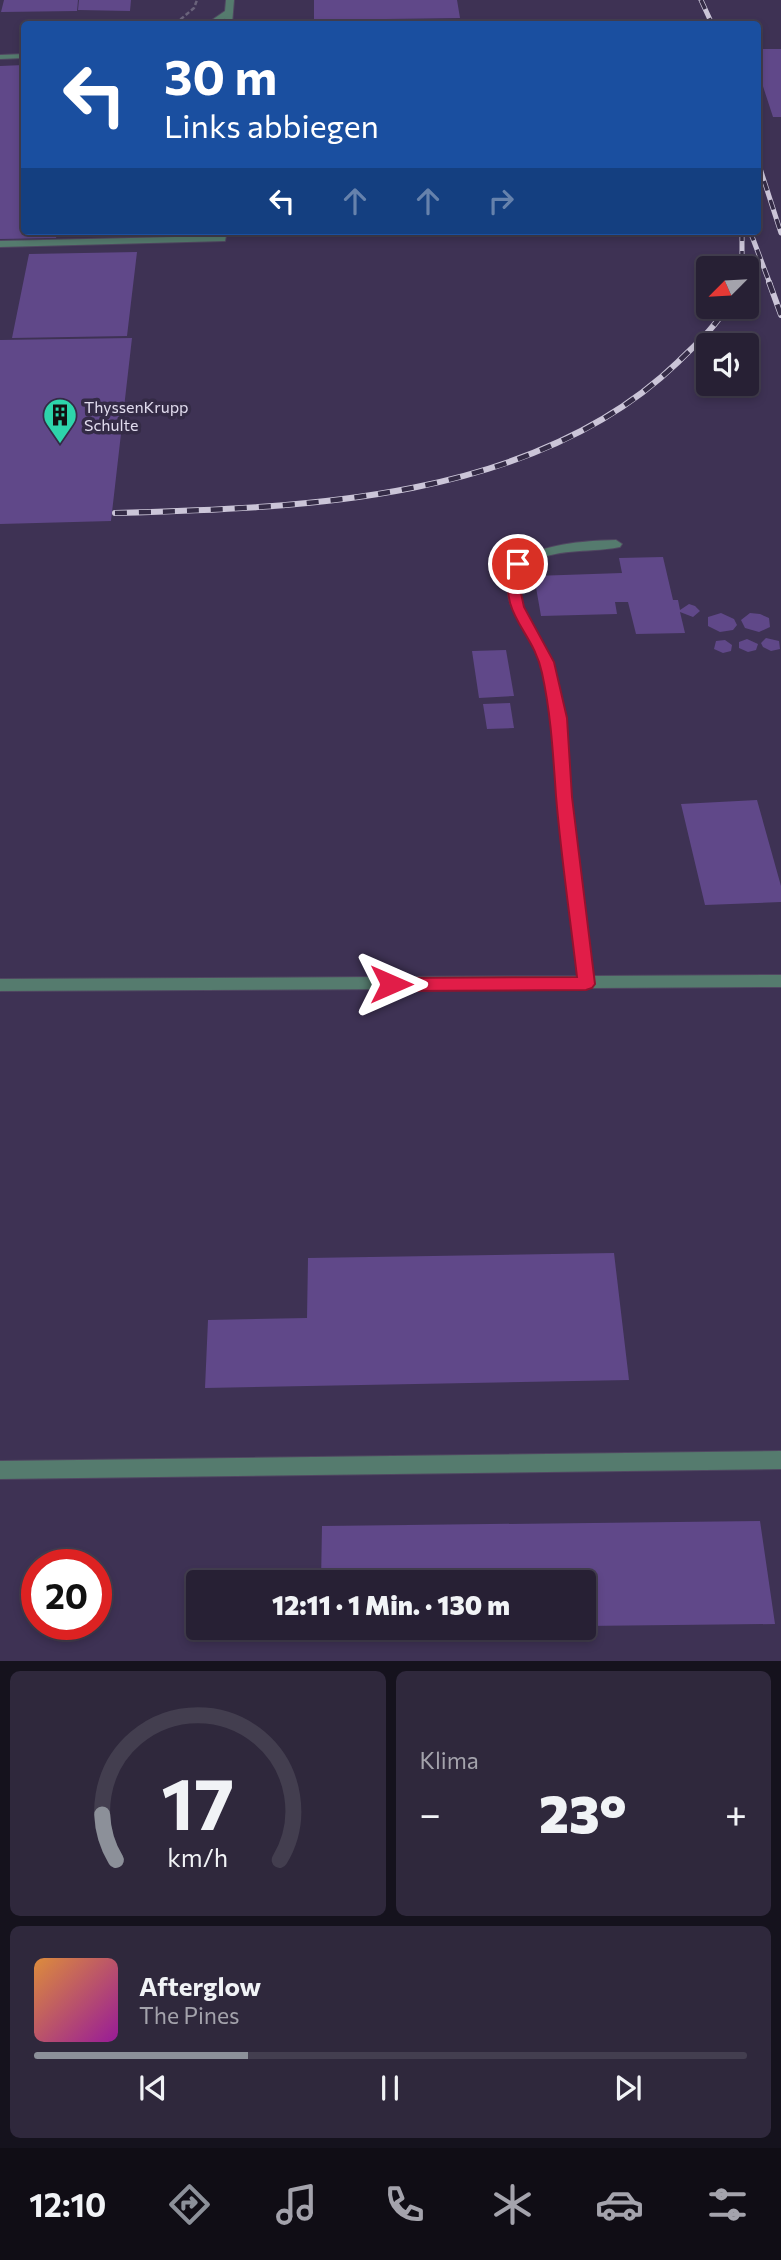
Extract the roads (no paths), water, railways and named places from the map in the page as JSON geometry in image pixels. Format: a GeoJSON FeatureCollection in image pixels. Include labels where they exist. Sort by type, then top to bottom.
{"type":"FeatureCollection","features":[{"type":"Feature","properties":{"kind":"street"},"geometry":{"type":"LineString","coordinates":[[228,21],[230,0]]}},
{"type":"Feature","properties":{"kind":"street"},"geometry":{"type":"LineString","coordinates":[[216,21],[229,12]]}},
{"type":"Feature","properties":{"kind":"street"},"geometry":{"type":"LineString","coordinates":[[0,57],[21,56]]}},
{"type":"Feature","properties":{"kind":"street"},"geometry":{"type":"LineString","coordinates":[[0,244],[222,239],[222,235]]}},
{"type":"Feature","properties":{"kind":"street"},"geometry":{"type":"LineString","coordinates":[[586,984],[564,797],[559,718],[547,662],[517,607],[512,584],[518,564],[536,552],[575,545],[616,544]]}},
{"type":"Feature","properties":{"kind":"street"},"geometry":{"type":"LineString","coordinates":[[0,985],[781,981]]}},
{"type":"Feature","properties":{"kind":"street"},"geometry":{"type":"LineString","coordinates":[[0,1470],[781,1460]]}},
{"type":"Feature","properties":{"kind":"railway"},"geometry":{"type":"LineString","coordinates":[[701,0],[711,21]]}},
{"type":"Feature","properties":{"kind":"railway"},"geometry":{"type":"LineString","coordinates":[[761,171],[781,233]]}},
{"type":"Feature","properties":{"kind":"railway"},"geometry":{"type":"LineString","coordinates":[[742,235],[742,256]]}},
{"type":"Feature","properties":{"kind":"railway"},"geometry":{"type":"LineString","coordinates":[[752,235],[770,284]]}},
{"type":"Feature","properties":{"kind":"railway"},"geometry":{"type":"LineString","coordinates":[[769,282],[781,315]]}},
{"type":"Feature","properties":{"kind":"railway"},"geometry":{"type":"LineString","coordinates":[[115,513],[262,507],[338,500],[413,488],[486,470],[556,444],[620,408],[678,362],[718,319]]}},
{"type":"Feature","properties":{"kind":"place","name":"ThyssenKrupp Schulte"},"geometry":{"type":"Point","coordinates":[60,445]}}]}
